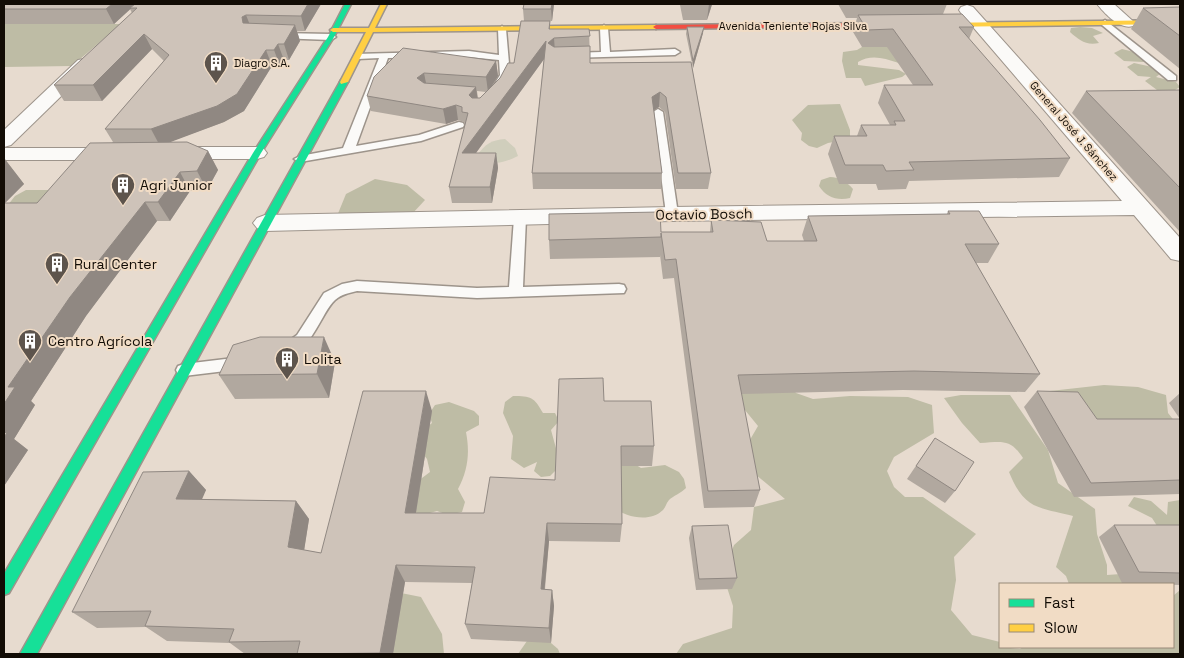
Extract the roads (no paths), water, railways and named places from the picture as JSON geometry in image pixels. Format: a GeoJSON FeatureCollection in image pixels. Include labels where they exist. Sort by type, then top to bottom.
{"type":"FeatureCollection","features":[{"type":"Feature","properties":{"kind":"main road"},"geometry":{"type":"LineString","coordinates":[[4,588],[257,153],[348,4]]}},
{"type":"Feature","properties":{"kind":"main road"},"geometry":{"type":"LineString","coordinates":[[341,14],[385,10]]}},
{"type":"Feature","properties":{"kind":"main road"},"geometry":{"type":"LineString","coordinates":[[28,654],[358,56],[370,30],[385,10]]}},
{"type":"Feature","properties":{"kind":"main road"},"geometry":{"type":"LineString","coordinates":[[921,25],[973,13],[1103,11]]}},
{"type":"Feature","properties":{"kind":"main road"},"geometry":{"type":"LineString","coordinates":[[1127,15],[1180,22]]}},
{"type":"Feature","properties":{"kind":"main road","name":"Avenida Teniente Rojas Silva"},"geometry":{"type":"LineString","coordinates":[[370,30],[901,25]]}},
{"type":"Feature","properties":{"kind":"main road"},"geometry":{"type":"LineString","coordinates":[[332,33],[370,30]]}},
{"type":"Feature","properties":{"kind":"street"},"geometry":{"type":"LineString","coordinates":[[1103,11],[1127,15]]}},
{"type":"Feature","properties":{"kind":"street","name":"General José J. Sánchez"},"geometry":{"type":"LineString","coordinates":[[973,13],[1180,254]]}},
{"type":"Feature","properties":{"kind":"street"},"geometry":{"type":"LineString","coordinates":[[4,141],[98,51]]}},
{"type":"Feature","properties":{"kind":"street"},"geometry":{"type":"LineString","coordinates":[[4,154],[257,153]]}},
{"type":"Feature","properties":{"kind":"street","name":"Octavio Bosch"},"geometry":{"type":"LineString","coordinates":[[265,223],[672,214],[1142,208]]}},
{"type":"Feature","properties":{"kind":"lane"},"geometry":{"type":"LineString","coordinates":[[1103,11],[1172,78]]}},
{"type":"Feature","properties":{"kind":"lane"},"geometry":{"type":"LineString","coordinates":[[604,28],[606,55]]}},
{"type":"Feature","properties":{"kind":"lane"},"geometry":{"type":"LineString","coordinates":[[492,97],[505,76],[502,29]]}},
{"type":"Feature","properties":{"kind":"lane"},"geometry":{"type":"LineString","coordinates":[[271,36],[332,33]]}},
{"type":"Feature","properties":{"kind":"lane"},"geometry":{"type":"LineString","coordinates":[[564,57],[675,52]]}},
{"type":"Feature","properties":{"kind":"lane"},"geometry":{"type":"LineString","coordinates":[[358,56],[469,54],[504,58]]}},
{"type":"Feature","properties":{"kind":"lane"},"geometry":{"type":"LineString","coordinates":[[348,151],[377,90],[386,55]]}},
{"type":"Feature","properties":{"kind":"lane"},"geometry":{"type":"LineString","coordinates":[[658,112],[672,214]]}},
{"type":"Feature","properties":{"kind":"lane"},"geometry":{"type":"LineString","coordinates":[[300,159],[421,138],[458,125]]}},
{"type":"Feature","properties":{"kind":"lane"},"geometry":{"type":"LineString","coordinates":[[516,292],[520,218]]}},
{"type":"Feature","properties":{"kind":"lane"},"geometry":{"type":"LineString","coordinates":[[277,353],[286,351],[302,339],[329,297],[342,289],[357,286],[431,292],[618,289]]}},
{"type":"Feature","properties":{"kind":"lane"},"geometry":{"type":"LineString","coordinates":[[184,370],[226,366],[252,360]]}},
{"type":"Feature","properties":{"kind":"place","name":"Diagro S.A."},"geometry":{"type":"Point","coordinates":[216,84]}},
{"type":"Feature","properties":{"kind":"place","name":"Agri Junior"},"geometry":{"type":"Point","coordinates":[123,206]}},
{"type":"Feature","properties":{"kind":"place","name":"Rural Center"},"geometry":{"type":"Point","coordinates":[57,285]}},
{"type":"Feature","properties":{"kind":"place","name":"Centro Agrícola"},"geometry":{"type":"Point","coordinates":[30,362]}},
{"type":"Feature","properties":{"kind":"place","name":"Lolita"},"geometry":{"type":"Point","coordinates":[287,380]}}]}
